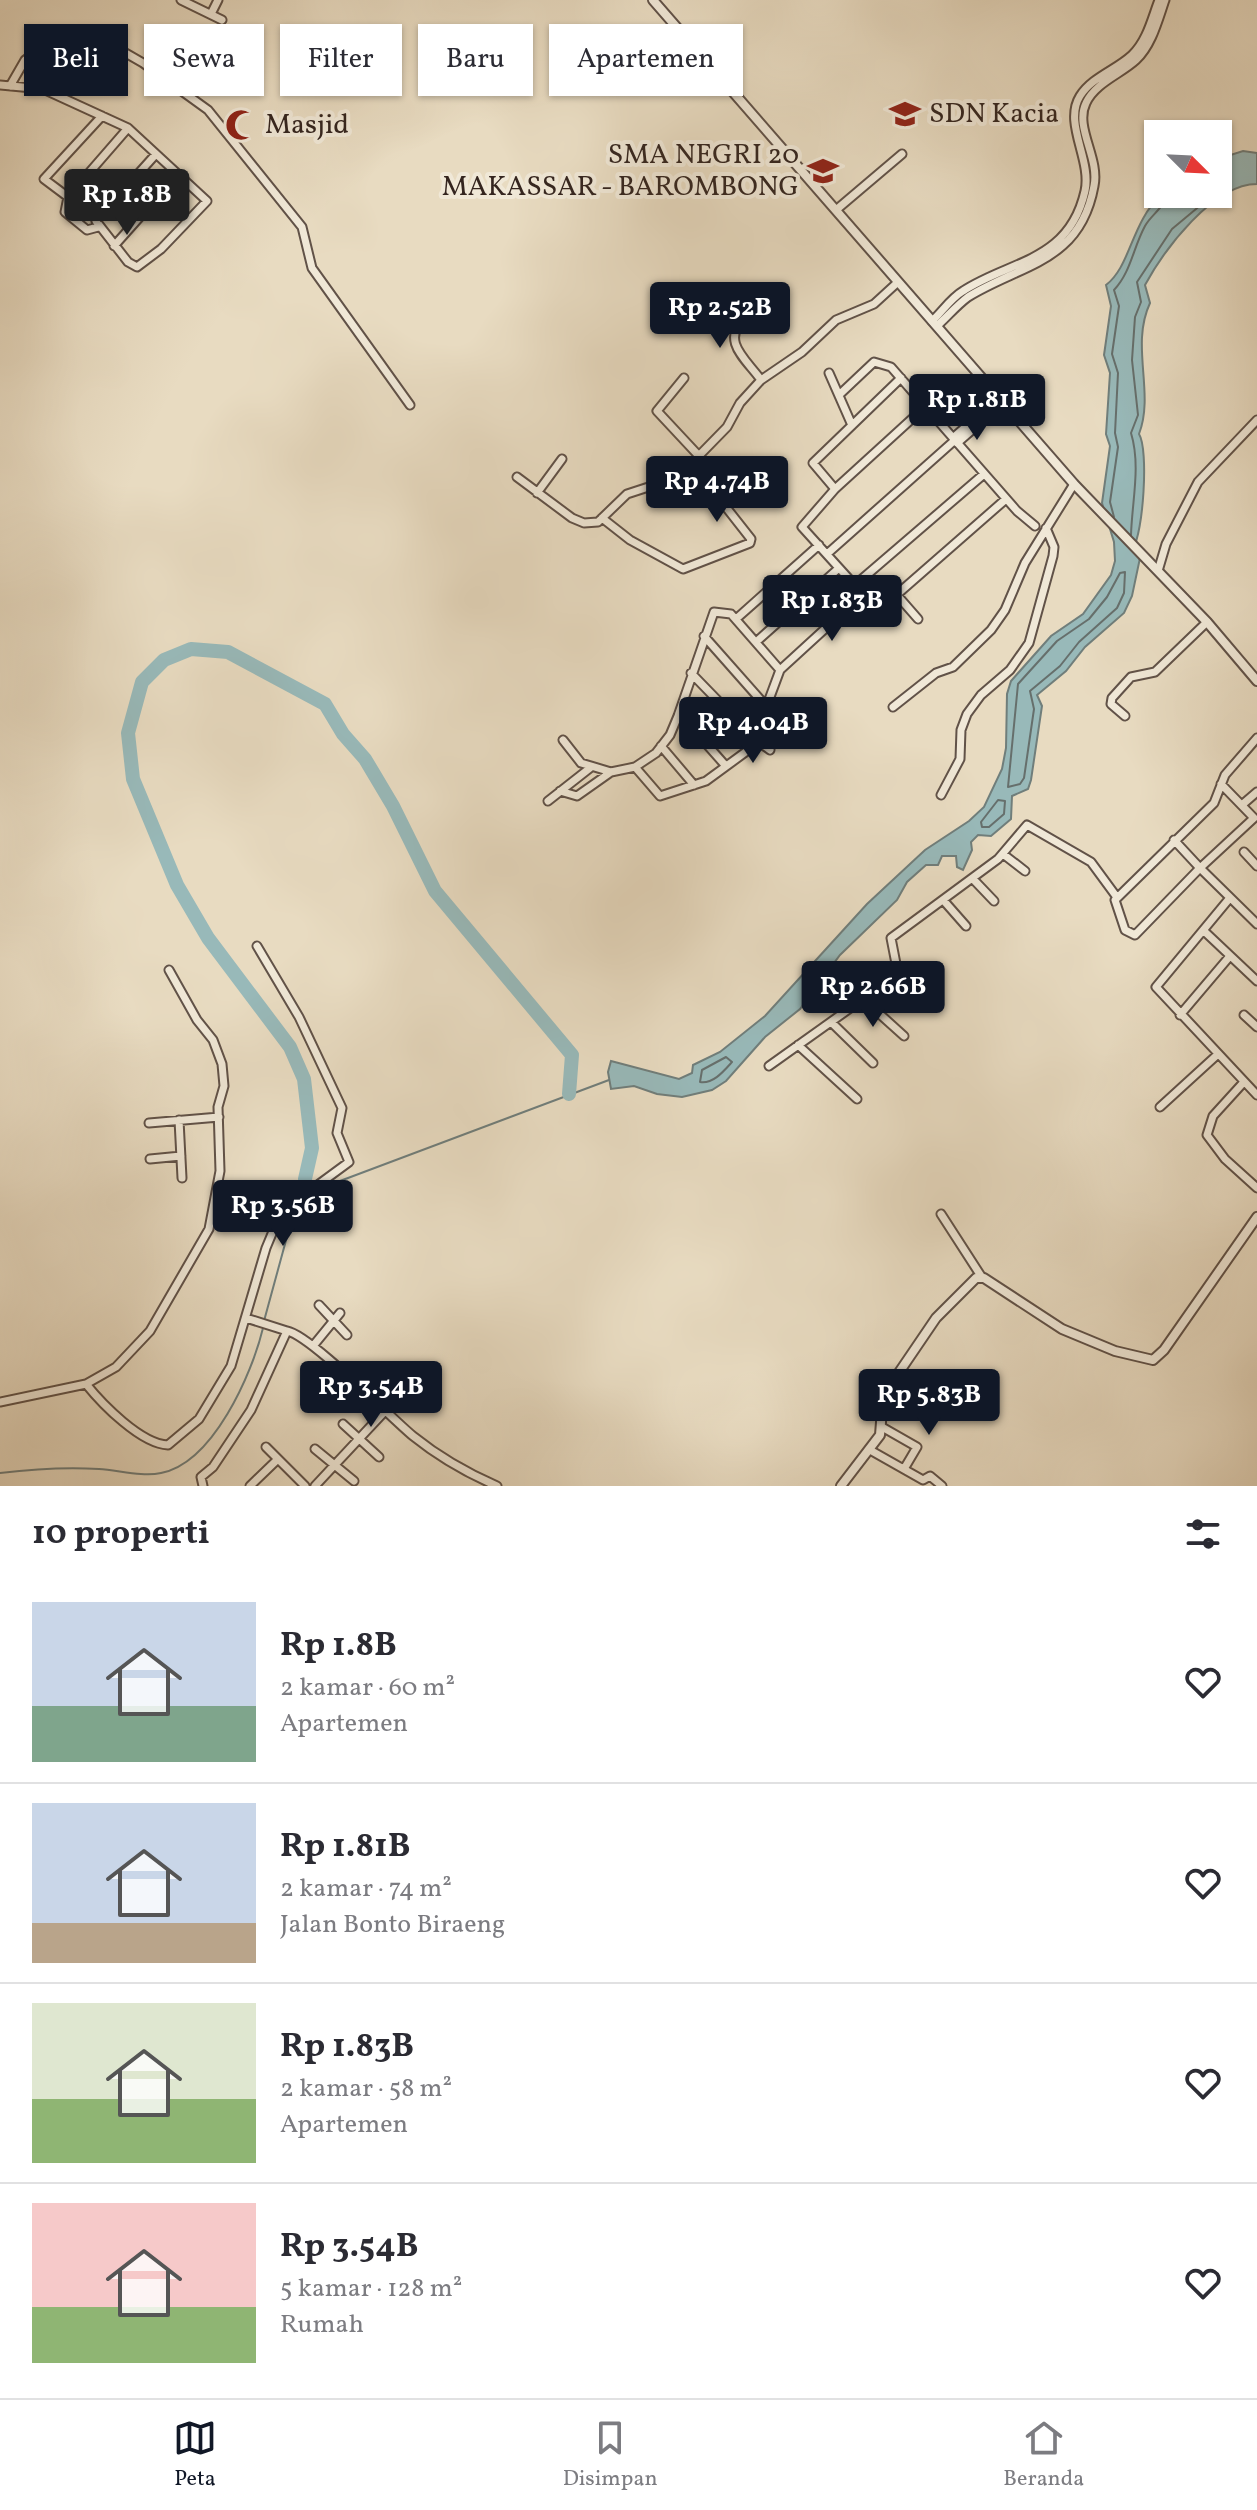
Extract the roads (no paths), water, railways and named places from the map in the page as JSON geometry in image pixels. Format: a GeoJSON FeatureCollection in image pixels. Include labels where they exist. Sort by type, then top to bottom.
{"type":"FeatureCollection","features":[{"type":"Feature","properties":{"kind":"street"},"geometry":{"type":"LineString","coordinates":[[181,0],[222,20]]}},
{"type":"Feature","properties":{"kind":"street"},"geometry":{"type":"LineString","coordinates":[[211,14],[218,0]]}},
{"type":"Feature","properties":{"kind":"street"},"geometry":{"type":"LineString","coordinates":[[653,0],[1074,484],[1207,622],[1257,681]]}},
{"type":"Feature","properties":{"kind":"street"},"geometry":{"type":"LineString","coordinates":[[935,324],[962,291],[1038,256],[1056,242],[1073,219],[1085,192],[1088,167],[1073,112],[1078,98],[1087,86],[1133,54],[1141,44],[1159,0]]}},
{"type":"Feature","properties":{"kind":"street"},"geometry":{"type":"LineString","coordinates":[[935,324],[968,297],[1051,257],[1066,242],[1080,220],[1095,185],[1095,167],[1082,116],[1084,106],[1101,85],[1139,57],[1148,44],[1165,0]]}},
{"type":"Feature","properties":{"kind":"street"},"geometry":{"type":"LineString","coordinates":[[10,86],[25,60],[36,52],[85,56],[110,44],[202,104],[302,227],[312,268],[410,405]]}},
{"type":"Feature","properties":{"kind":"street"},"geometry":{"type":"LineString","coordinates":[[0,85],[43,89],[128,128],[207,201],[161,249],[137,267],[128,262],[96,221],[156,154]]}},
{"type":"Feature","properties":{"kind":"street"},"geometry":{"type":"LineString","coordinates":[[68,197],[44,179],[102,116]]}},
{"type":"Feature","properties":{"kind":"street"},"geometry":{"type":"LineString","coordinates":[[98,227],[87,230],[71,219],[65,212],[68,197],[128,128]]}},
{"type":"Feature","properties":{"kind":"street"},"geometry":{"type":"LineString","coordinates":[[836,210],[885,164],[902,154]]}},
{"type":"Feature","properties":{"kind":"street"},"geometry":{"type":"LineString","coordinates":[[114,246],[178,174]]}},
{"type":"Feature","properties":{"kind":"street"},"geometry":{"type":"LineString","coordinates":[[517,477],[578,521],[593,523],[627,494],[670,480],[692,464],[727,427],[740,403],[761,380],[802,352],[836,320],[874,304],[898,282]]}},
{"type":"Feature","properties":{"kind":"street"},"geometry":{"type":"LineString","coordinates":[[744,317],[733,330],[733,341],[761,380]]}},
{"type":"Feature","properties":{"kind":"street"},"geometry":{"type":"LineString","coordinates":[[839,395],[874,362],[891,367],[1006,499],[1035,526]]}},
{"type":"Feature","properties":{"kind":"street"},"geometry":{"type":"LineString","coordinates":[[829,373],[851,423]]}},
{"type":"Feature","properties":{"kind":"street"},"geometry":{"type":"LineString","coordinates":[[684,378],[657,411],[699,456]]}},
{"type":"Feature","properties":{"kind":"street"},"geometry":{"type":"LineString","coordinates":[[835,489],[813,463],[901,378]]}},
{"type":"Feature","properties":{"kind":"street"},"geometry":{"type":"LineString","coordinates":[[827,554],[1002,400]]}},
{"type":"Feature","properties":{"kind":"street"},"geometry":{"type":"LineString","coordinates":[[926,406],[835,489],[802,527],[878,611],[1006,499]]}},
{"type":"Feature","properties":{"kind":"street"},"geometry":{"type":"LineString","coordinates":[[1158,571],[1166,544],[1198,482],[1257,420]]}},
{"type":"Feature","properties":{"kind":"street"},"geometry":{"type":"LineString","coordinates":[[537,493],[562,459]]}},
{"type":"Feature","properties":{"kind":"street"},"geometry":{"type":"LineString","coordinates":[[602,518],[630,540],[683,569],[750,543],[751,539],[692,464]]}},
{"type":"Feature","properties":{"kind":"street"},"geometry":{"type":"LineString","coordinates":[[855,585],[984,474]]}},
{"type":"Feature","properties":{"kind":"street"},"geometry":{"type":"LineString","coordinates":[[893,707],[936,673],[953,667],[991,630],[1046,528],[1074,484]]}},
{"type":"Feature","properties":{"kind":"street"},"geometry":{"type":"LineString","coordinates":[[941,795],[960,759],[961,730],[967,714],[981,695],[1010,670],[1032,633],[1053,556],[1052,540],[1046,528]]}},
{"type":"Feature","properties":{"kind":"street"},"geometry":{"type":"LineString","coordinates":[[736,619],[819,545]]}},
{"type":"Feature","properties":{"kind":"street"},"geometry":{"type":"LineString","coordinates":[[756,642],[839,568]]}},
{"type":"Feature","properties":{"kind":"street"},"geometry":{"type":"LineString","coordinates":[[635,767],[660,796],[706,781],[751,748],[780,670],[863,594]]}},
{"type":"Feature","properties":{"kind":"street"},"geometry":{"type":"LineString","coordinates":[[897,595],[918,619]]}},
{"type":"Feature","properties":{"kind":"street"},"geometry":{"type":"LineString","coordinates":[[563,740],[581,763],[611,772],[635,767],[661,746],[679,713],[714,612],[731,614],[780,670]]}},
{"type":"Feature","properties":{"kind":"street"},"geometry":{"type":"LineString","coordinates":[[1125,716],[1111,704],[1114,695],[1133,676],[1155,672],[1207,622]]}},
{"type":"Feature","properties":{"kind":"street"},"geometry":{"type":"LineString","coordinates":[[704,636],[765,705]]}},
{"type":"Feature","properties":{"kind":"street"},"geometry":{"type":"LineString","coordinates":[[691,673],[756,740],[770,750]]}},
{"type":"Feature","properties":{"kind":"street"},"geometry":{"type":"LineString","coordinates":[[679,713],[725,765]]}},
{"type":"Feature","properties":{"kind":"street"},"geometry":{"type":"LineString","coordinates":[[1116,896],[1214,803],[1221,784],[1237,759],[1257,738]]}},
{"type":"Feature","properties":{"kind":"street"},"geometry":{"type":"LineString","coordinates":[[661,746],[694,785]]}},
{"type":"Feature","properties":{"kind":"street"},"geometry":{"type":"LineString","coordinates":[[548,801],[590,768]]}},
{"type":"Feature","properties":{"kind":"street"},"geometry":{"type":"LineString","coordinates":[[560,791],[577,796],[611,772]]}},
{"type":"Feature","properties":{"kind":"street"},"geometry":{"type":"LineString","coordinates":[[769,1066],[898,974],[891,938],[973,879],[1003,854],[1027,825],[1091,862],[1116,896],[1125,930],[1135,935],[1254,818],[1221,784]]}},
{"type":"Feature","properties":{"kind":"street"},"geometry":{"type":"LineString","coordinates":[[1243,804],[1257,792]]}},
{"type":"Feature","properties":{"kind":"street"},"geometry":{"type":"LineString","coordinates":[[1174,840],[1257,924]]}},
{"type":"Feature","properties":{"kind":"street"},"geometry":{"type":"LineString","coordinates":[[1244,852],[1257,866]]}},
{"type":"Feature","properties":{"kind":"street"},"geometry":{"type":"LineString","coordinates":[[1003,854],[1025,871]]}},
{"type":"Feature","properties":{"kind":"street"},"geometry":{"type":"LineString","coordinates":[[973,879],[994,901]]}},
{"type":"Feature","properties":{"kind":"street"},"geometry":{"type":"LineString","coordinates":[[1229,899],[1157,984],[1161,995],[1257,1095]]}},
{"type":"Feature","properties":{"kind":"street"},"geometry":{"type":"LineString","coordinates":[[944,901],[966,926]]}},
{"type":"Feature","properties":{"kind":"street"},"geometry":{"type":"LineString","coordinates":[[1204,931],[1257,981]]}},
{"type":"Feature","properties":{"kind":"street"},"geometry":{"type":"LineString","coordinates":[[86,1384],[115,1415],[156,1442],[168,1445],[191,1429],[220,1387],[250,1320],[266,1248],[281,1212],[349,1162],[337,1133],[342,1108],[299,1017],[257,946]]}},
{"type":"Feature","properties":{"kind":"street"},"geometry":{"type":"LineString","coordinates":[[1180,1015],[1230,956]]}},
{"type":"Feature","properties":{"kind":"street"},"geometry":{"type":"LineString","coordinates":[[0,1402],[86,1384],[116,1367],[150,1331],[209,1229],[220,1171],[219,1117],[224,1076],[220,1054],[169,970]]}},
{"type":"Feature","properties":{"kind":"street"},"geometry":{"type":"LineString","coordinates":[[863,999],[904,1036]]}},
{"type":"Feature","properties":{"kind":"street"},"geometry":{"type":"LineString","coordinates":[[1244,1015],[1257,1026]]}},
{"type":"Feature","properties":{"kind":"street"},"geometry":{"type":"LineString","coordinates":[[831,1022],[873,1063]]}},
{"type":"Feature","properties":{"kind":"street"},"geometry":{"type":"LineString","coordinates":[[798,1045],[857,1099]]}},
{"type":"Feature","properties":{"kind":"street"},"geometry":{"type":"LineString","coordinates":[[1160,1107],[1217,1055]]}},
{"type":"Feature","properties":{"kind":"street"},"geometry":{"type":"LineString","coordinates":[[1243,1083],[1213,1116],[1208,1130],[1209,1140],[1257,1188]]}},
{"type":"Feature","properties":{"kind":"street"},"geometry":{"type":"LineString","coordinates":[[149,1123],[219,1117]]}},
{"type":"Feature","properties":{"kind":"street"},"geometry":{"type":"LineString","coordinates":[[179,1120],[182,1178]]}},
{"type":"Feature","properties":{"kind":"street"},"geometry":{"type":"LineString","coordinates":[[150,1159],[181,1156]]}},
{"type":"Feature","properties":{"kind":"street"},"geometry":{"type":"LineString","coordinates":[[941,1214],[981,1276],[1062,1329],[1115,1351],[1153,1360],[1164,1350],[1257,1217]]}},
{"type":"Feature","properties":{"kind":"street"},"geometry":{"type":"LineString","coordinates":[[841,1486],[870,1450],[882,1427],[883,1396],[950,1301],[981,1276]]}},
{"type":"Feature","properties":{"kind":"street"},"geometry":{"type":"LineString","coordinates":[[319,1305],[347,1335]]}},
{"type":"Feature","properties":{"kind":"street"},"geometry":{"type":"LineString","coordinates":[[313,1346],[340,1313]]}},
{"type":"Feature","properties":{"kind":"street"},"geometry":{"type":"LineString","coordinates":[[250,1320],[284,1330],[313,1346],[385,1411],[464,1472],[497,1486]]}},
{"type":"Feature","properties":{"kind":"street"},"geometry":{"type":"LineString","coordinates":[[203,1486],[201,1477],[213,1467],[261,1392],[284,1330]]}},
{"type":"Feature","properties":{"kind":"street"},"geometry":{"type":"LineString","coordinates":[[315,1486],[385,1411]]}},
{"type":"Feature","properties":{"kind":"street"},"geometry":{"type":"LineString","coordinates":[[343,1424],[379,1457]]}},
{"type":"Feature","properties":{"kind":"street"},"geometry":{"type":"LineString","coordinates":[[882,1427],[917,1447],[904,1469]]}},
{"type":"Feature","properties":{"kind":"street"},"geometry":{"type":"LineString","coordinates":[[266,1447],[305,1486]]}},
{"type":"Feature","properties":{"kind":"street"},"geometry":{"type":"LineString","coordinates":[[315,1449],[354,1481]]}},
{"type":"Feature","properties":{"kind":"street"},"geometry":{"type":"LineString","coordinates":[[870,1450],[904,1469],[921,1483],[930,1476],[942,1486]]}},
{"type":"Feature","properties":{"kind":"street"},"geometry":{"type":"LineString","coordinates":[[250,1486],[278,1459]]}},
{"type":"Feature","properties":{"kind":"water"},"geometry":{"type":"Polygon","coordinates":[[[1243,151],[1257,153],[1257,184],[1232,191],[1232,155],[1243,151]]]}},
{"type":"Feature","properties":{"kind":"water"},"geometry":{"type":"Polygon","coordinates":[[[1150,208],[1206,208],[1164,254],[1145,285],[1150,303],[1142,336],[1145,402],[1139,434],[1144,457],[1144,492],[1140,527],[1133,548],[1140,558],[1132,596],[1124,613],[1085,647],[1066,671],[1037,695],[1042,706],[1031,780],[1028,789],[1012,796],[1011,819],[991,836],[978,835],[971,842],[972,850],[963,870],[957,867],[956,856],[942,856],[938,865],[926,865],[907,882],[897,900],[840,955],[800,1009],[765,1037],[726,1081],[712,1090],[682,1097],[657,1094],[634,1086],[611,1089],[608,1072],[611,1061],[679,1079],[692,1073],[693,1065],[720,1052],[765,1016],[867,904],[925,850],[969,821],[984,807],[1002,769],[1006,748],[1007,694],[1011,681],[1051,636],[1083,614],[1111,575],[1115,561],[1114,542],[1102,503],[1110,446],[1106,434],[1110,373],[1104,355],[1111,306],[1106,285],[1121,267],[1150,208]]]}},
{"type":"Feature","properties":{"kind":"waterway"},"geometry":{"type":"LineString","coordinates":[[305,1179],[312,1148],[304,1079],[290,1047],[208,938],[177,885],[133,779],[128,733],[142,682],[164,660],[191,649],[228,652],[325,704],[343,734],[365,759],[393,806],[435,891],[572,1055],[569,1094]]}},
{"type":"Feature","properties":{"kind":"waterway"},"geometry":{"type":"LineString","coordinates":[[264,1321],[288,1233],[324,1187],[609,1080]]}},
{"type":"Feature","properties":{"kind":"waterway"},"geometry":{"type":"LineString","coordinates":[[0,1473],[74,1468],[154,1474],[180,1466],[197,1453],[227,1414],[250,1369],[263,1328]]}},
{"type":"Feature","properties":{"kind":"place","name":"SDN Kacia"},"geometry":{"type":"Point","coordinates":[905,114]}},
{"type":"Feature","properties":{"kind":"place","name":"Masjid"},"geometry":{"type":"Point","coordinates":[241,125]}},
{"type":"Feature","properties":{"kind":"place","name":"SMA NEGRI 20 MAKASSAR - BAROMBONG"},"geometry":{"type":"Point","coordinates":[823,171]}}]}
